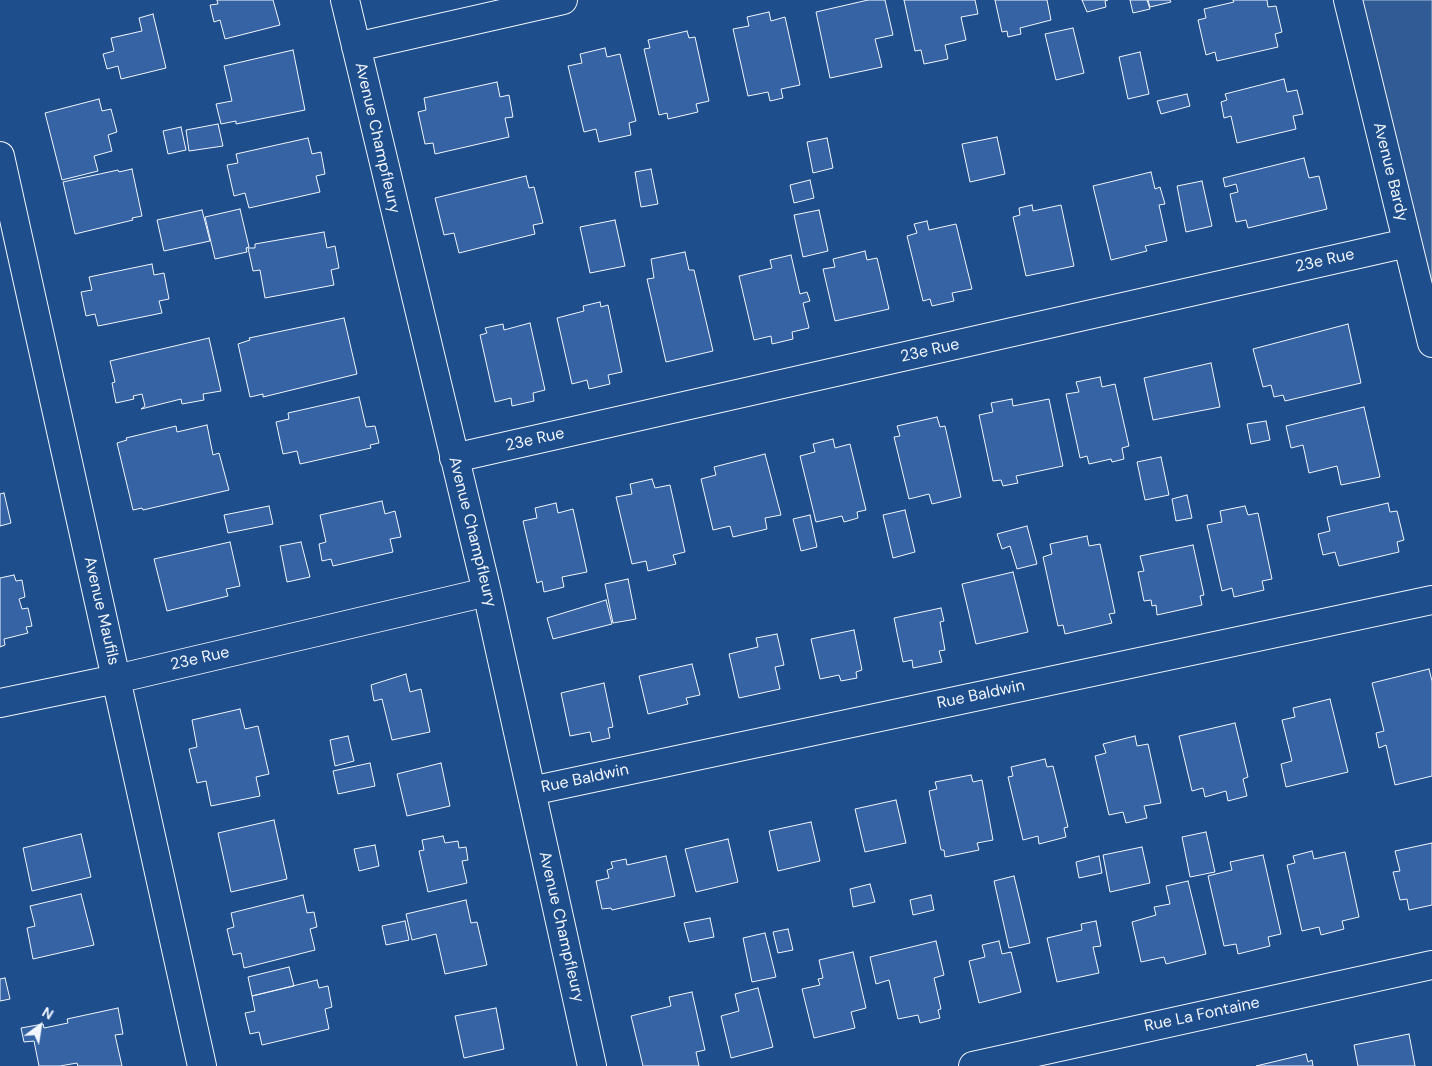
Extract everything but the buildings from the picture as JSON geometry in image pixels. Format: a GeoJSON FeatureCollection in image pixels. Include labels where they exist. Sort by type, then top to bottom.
{"type":"FeatureCollection","features":[{"type":"Feature","properties":{"kind":"street","name":"Avenue Champfleury"},"geometry":{"type":"LineString","coordinates":[[345,0],[487,592],[592,1066]]}},
{"type":"Feature","properties":{"kind":"street"},"geometry":{"type":"LineString","coordinates":[[356,47],[563,0]]}},
{"type":"Feature","properties":{"kind":"street","name":"Avenue Bardy"},"geometry":{"type":"LineString","coordinates":[[1348,0],[1432,343]]}},
{"type":"Feature","properties":{"kind":"street","name":"Avenue Maufils"},"geometry":{"type":"LineString","coordinates":[[0,156],[202,1066]]}},
{"type":"Feature","properties":{"kind":"street","name":"23e Rue"},"geometry":{"type":"LineString","coordinates":[[454,458],[1407,243]]}},
{"type":"Feature","properties":{"kind":"street","name":"23e Rue"},"geometry":{"type":"LineString","coordinates":[[0,703],[116,679],[487,592]]}},
{"type":"Feature","properties":{"kind":"street","name":"Rue Baldwin"},"geometry":{"type":"LineString","coordinates":[[531,791],[1432,600]]}},
{"type":"Feature","properties":{"kind":"street","name":"Rue La Fontaine"},"geometry":{"type":"LineString","coordinates":[[972,1066],[1432,965]]}},
{"type":"Feature","properties":{"kind":"shaded area"},"geometry":{"type":"Polygon","coordinates":[[[1348,0],[1432,0],[1432,343],[1348,0]]]}}]}
